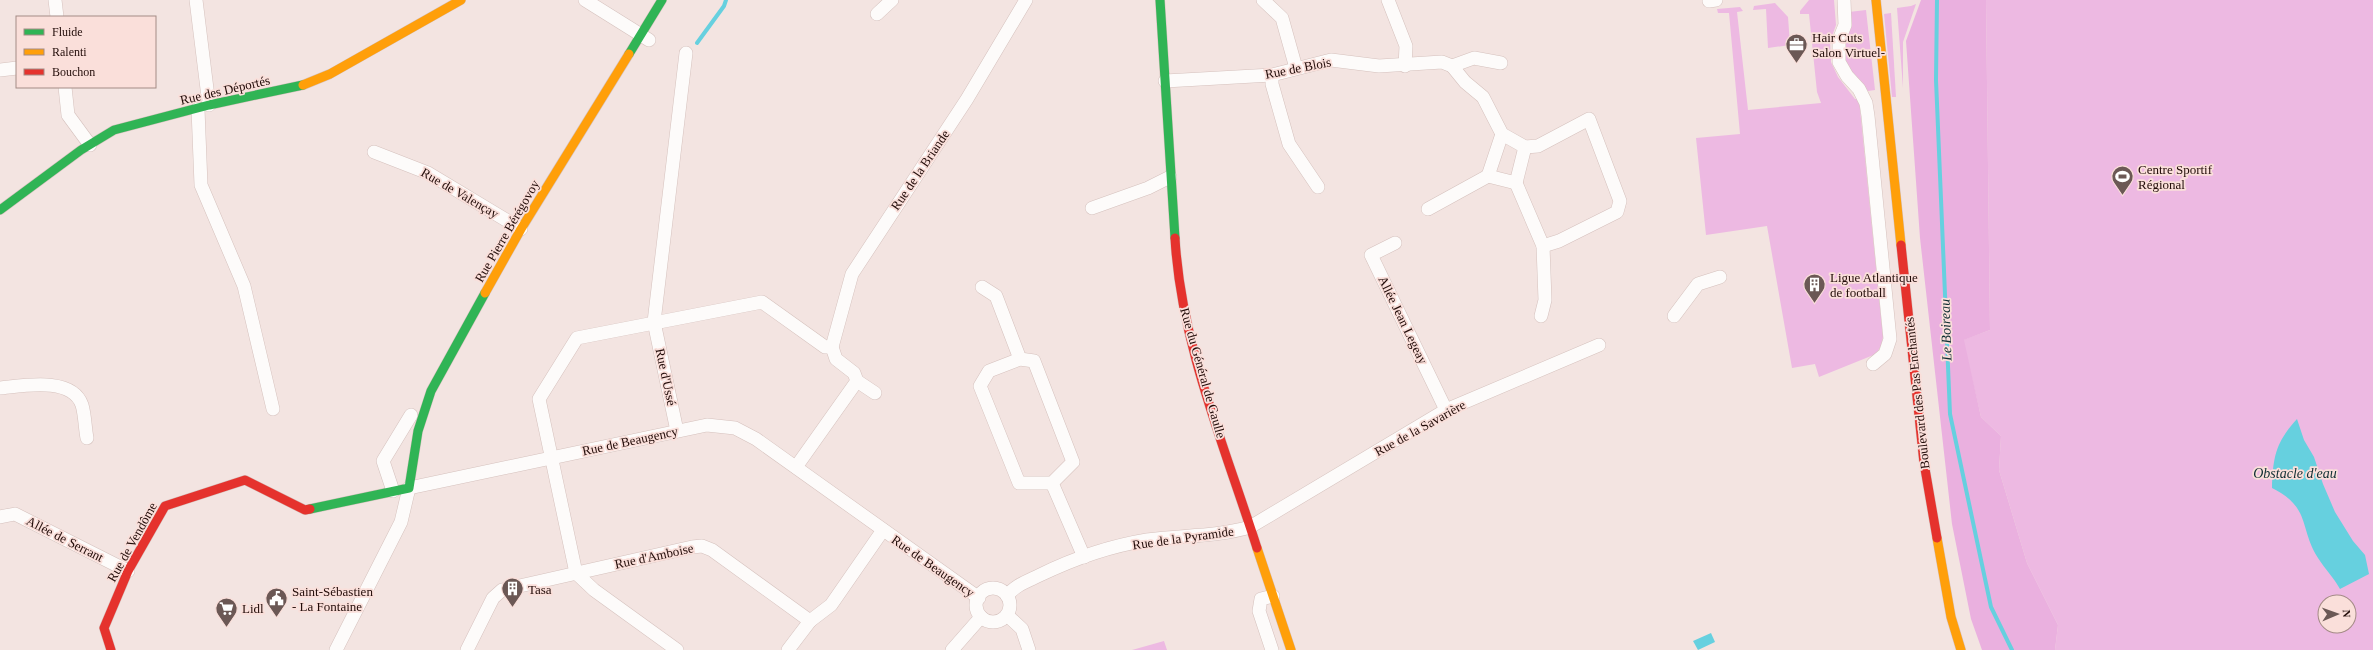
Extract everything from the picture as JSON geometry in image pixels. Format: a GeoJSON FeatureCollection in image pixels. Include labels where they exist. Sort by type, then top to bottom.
{"type":"FeatureCollection","features":[{"type":"Feature","properties":{"kind":"street"},"geometry":{"type":"LineString","coordinates":[[55,0],[57,16]]}},
{"type":"Feature","properties":{"kind":"street"},"geometry":{"type":"LineString","coordinates":[[196,0],[204,107],[201,185],[244,286],[273,409]]}},
{"type":"Feature","properties":{"kind":"street","name":"Rue des Déportés"},"geometry":{"type":"LineString","coordinates":[[0,210],[90,145],[114,130],[204,107],[302,85],[330,74],[461,0]]}},
{"type":"Feature","properties":{"kind":"street"},"geometry":{"type":"LineString","coordinates":[[585,0],[644,38]]}},
{"type":"Feature","properties":{"kind":"street","name":"Rue Pierre Bérégovoy"},"geometry":{"type":"LineString","coordinates":[[409,488],[418,430],[431,391],[521,229],[644,38],[662,0]]}},
{"type":"Feature","properties":{"kind":"street"},"geometry":{"type":"LineString","coordinates":[[877,14],[892,0]]}},
{"type":"Feature","properties":{"kind":"street","name":"Rue de la Briande"},"geometry":{"type":"LineString","coordinates":[[832,347],[852,274],[968,99],[1026,0]]}},
{"type":"Feature","properties":{"kind":"street","name":"Rue du Général de Gaulle"},"geometry":{"type":"LineString","coordinates":[[1160,0],[1176,259],[1187,325],[1250,527],[1291,650]]}},
{"type":"Feature","properties":{"kind":"street"},"geometry":{"type":"LineString","coordinates":[[1263,0],[1282,18],[1296,68]]}},
{"type":"Feature","properties":{"kind":"street"},"geometry":{"type":"LineString","coordinates":[[1388,0],[1406,46],[1405,66]]}},
{"type":"Feature","properties":{"kind":"street","name":"Boulevard des Pas Enchantés"},"geometry":{"type":"LineString","coordinates":[[1844,0],[1845,26],[1840,40],[1839,62],[1846,76],[1858,89],[1866,103],[1890,339],[1885,354],[1873,364]]}},
{"type":"Feature","properties":{"kind":"street","name":"Boulevard des Pas Enchantés"},"geometry":{"type":"LineString","coordinates":[[1876,0],[1924,463],[1951,617],[1961,650]]}},
{"type":"Feature","properties":{"kind":"street","name":"Rue d'Ussé"},"geometry":{"type":"LineString","coordinates":[[677,431],[654,322],[686,52]]}},
{"type":"Feature","properties":{"kind":"street","name":"Rue de Blois"},"geometry":{"type":"LineString","coordinates":[[1165,81],[1272,74],[1331,60],[1379,66],[1405,66],[1442,62],[1452,66],[1474,58],[1501,63]]}},
{"type":"Feature","properties":{"kind":"street"},"geometry":{"type":"LineString","coordinates":[[1452,66],[1465,82],[1483,97],[1502,134],[1525,147],[1538,146],[1589,119],[1620,201],[1617,212],[1560,241],[1543,246]]}},
{"type":"Feature","properties":{"kind":"street"},"geometry":{"type":"LineString","coordinates":[[0,70],[16,68]]}},
{"type":"Feature","properties":{"kind":"street"},"geometry":{"type":"LineString","coordinates":[[1272,74],[1272,84],[1289,144],[1318,187]]}},
{"type":"Feature","properties":{"kind":"street"},"geometry":{"type":"LineString","coordinates":[[65,88],[68,114],[90,145]]}},
{"type":"Feature","properties":{"kind":"street"},"geometry":{"type":"LineString","coordinates":[[1428,209],[1488,176],[1502,134]]}},
{"type":"Feature","properties":{"kind":"street"},"geometry":{"type":"LineString","coordinates":[[1525,147],[1516,183],[1543,246],[1545,300],[1541,316]]}},
{"type":"Feature","properties":{"kind":"street","name":"Rue de Valençay"},"geometry":{"type":"LineString","coordinates":[[374,152],[428,173],[521,229]]}},
{"type":"Feature","properties":{"kind":"street"},"geometry":{"type":"LineString","coordinates":[[1488,176],[1516,183]]}},
{"type":"Feature","properties":{"kind":"street"},"geometry":{"type":"LineString","coordinates":[[1092,208],[1148,188],[1170,177]]}},
{"type":"Feature","properties":{"kind":"street","name":"Allée Jean Legeay"},"geometry":{"type":"LineString","coordinates":[[1395,243],[1371,255],[1446,410]]}},
{"type":"Feature","properties":{"kind":"street"},"geometry":{"type":"LineString","coordinates":[[1674,316],[1698,284],[1720,277]]}},
{"type":"Feature","properties":{"kind":"street"},"geometry":{"type":"LineString","coordinates":[[982,287],[996,296],[1020,359]]}},
{"type":"Feature","properties":{"kind":"street"},"geometry":{"type":"LineString","coordinates":[[677,650],[594,590],[576,573],[539,399],[577,338],[762,302],[825,347],[832,347],[836,359],[854,373],[857,381],[875,393]]}},
{"type":"Feature","properties":{"kind":"street","name":"Rue de la Savarière"},"geometry":{"type":"LineString","coordinates":[[1250,527],[1446,410],[1599,345]]}},
{"type":"Feature","properties":{"kind":"street"},"geometry":{"type":"LineString","coordinates":[[1020,359],[1034,361],[1073,462],[1052,483],[1019,483],[980,386],[988,371],[1020,359]]}},
{"type":"Feature","properties":{"kind":"street"},"geometry":{"type":"LineString","coordinates":[[796,467],[857,381]]}},
{"type":"Feature","properties":{"kind":"street"},"geometry":{"type":"LineString","coordinates":[[0,388],[46,384],[69,390],[82,404],[87,438]]}},
{"type":"Feature","properties":{"kind":"street"},"geometry":{"type":"LineString","coordinates":[[393,491],[383,461],[411,415]]}},
{"type":"Feature","properties":{"kind":"street","name":"Rue de Beaugency"},"geometry":{"type":"LineString","coordinates":[[409,488],[707,425],[735,428],[756,439],[979,598]]}},
{"type":"Feature","properties":{"kind":"street","name":"Rue de Vendôme"},"geometry":{"type":"LineString","coordinates":[[111,650],[104,628],[128,571],[165,506],[245,480],[305,510],[409,488]]}},
{"type":"Feature","properties":{"kind":"street"},"geometry":{"type":"LineString","coordinates":[[1052,483],[1084,557]]}},
{"type":"Feature","properties":{"kind":"street"},"geometry":{"type":"LineString","coordinates":[[336,650],[400,522],[409,488]]}},
{"type":"Feature","properties":{"kind":"street","name":"Allée de Serrant"},"geometry":{"type":"LineString","coordinates":[[0,517],[15,514],[128,571]]}},
{"type":"Feature","properties":{"kind":"street","name":"Rue de la Pyramide"},"geometry":{"type":"LineString","coordinates":[[1007,596],[1012,589],[1084,557],[1147,540],[1231,533],[1250,527]]}},
{"type":"Feature","properties":{"kind":"street"},"geometry":{"type":"LineString","coordinates":[[788,650],[810,621],[831,605],[883,530]]}},
{"type":"Feature","properties":{"kind":"street","name":"Rue d'Amboise"},"geometry":{"type":"LineString","coordinates":[[467,650],[493,598],[502,590],[702,546],[712,550],[810,621]]}},
{"type":"Feature","properties":{"kind":"street"},"geometry":{"type":"LineString","coordinates":[[992,589],[1000,590],[1007,596],[1010,605],[1007,615],[1001,620],[993,622],[982,617],[977,608],[979,598],[984,592],[992,589]]}},
{"type":"Feature","properties":{"kind":"street"},"geometry":{"type":"LineString","coordinates":[[1272,650],[1259,611],[1261,600],[1273,596]]}},
{"type":"Feature","properties":{"kind":"street"},"geometry":{"type":"LineString","coordinates":[[1007,615],[1022,629],[1029,650]]}},
{"type":"Feature","properties":{"kind":"street"},"geometry":{"type":"LineString","coordinates":[[952,650],[982,617]]}},
{"type":"Feature","properties":{"kind":"street","name":"Boulevard des Pas Enchantés"},"geometry":{"type":"LineString","coordinates":[[1950,650],[1951,617]]}},
{"type":"Feature","properties":{"kind":"shaded area"},"geometry":{"type":"Polygon","coordinates":[[[1809,0],[1834,0],[1836,25],[1830,42],[1831,62],[1838,77],[1855,99],[1859,99],[1883,337],[1881,346],[1876,354],[1819,377],[1815,364],[1792,368],[1767,226],[1706,235],[1696,138],[1740,134],[1729,13],[1718,13],[1717,9],[1740,7],[1743,11],[1737,12],[1748,110],[1821,103],[1817,92],[1809,14],[1800,14],[1800,11],[1809,0]]]}},
{"type":"Feature","properties":{"kind":"shaded area"},"geometry":{"type":"Polygon","coordinates":[[[1921,0],[1986,0],[1990,330],[1964,340],[1981,417],[2001,436],[1999,470],[2027,563],[2058,625],[2055,650],[1982,650],[1971,619],[1952,524],[1920,238],[1906,41],[1921,0]]]}},
{"type":"Feature","properties":{"kind":"shaded area"},"geometry":{"type":"Polygon","coordinates":[[[1986,0],[2373,0],[2373,650],[2055,650],[2058,625],[2027,563],[1999,470],[2001,436],[1981,417],[1963,340],[1990,330],[1986,0]]]}},
{"type":"Feature","properties":{"kind":"shaded area"},"geometry":{"type":"Polygon","coordinates":[[[1775,3],[1788,17],[1790,45],[1768,48],[1766,9],[1753,10],[1754,6],[1775,3]]]}},
{"type":"Feature","properties":{"kind":"shaded area"},"geometry":{"type":"Polygon","coordinates":[[[1916,4],[1903,42],[1903,88],[1897,8],[1916,4]]]}},
{"type":"Feature","properties":{"kind":"shaded area"},"geometry":{"type":"Polygon","coordinates":[[[1866,10],[1875,90],[1868,91],[1850,70],[1845,61],[1844,52],[1849,29],[1849,12],[1866,10]]]}},
{"type":"Feature","properties":{"kind":"shaded area"},"geometry":{"type":"Polygon","coordinates":[[[1891,13],[1896,97],[1892,97],[1884,14],[1891,13]]]}},
{"type":"Feature","properties":{"kind":"shaded area"},"geometry":{"type":"Polygon","coordinates":[[[1164,641],[1167,650],[1132,650],[1164,641]]]}},
{"type":"Feature","properties":{"kind":"water","name":"Obstacle d'eau"},"geometry":{"type":"Polygon","coordinates":[[[2297,419],[2304,440],[2314,457],[2323,484],[2335,512],[2353,541],[2365,555],[2369,574],[2340,589],[2312,547],[2299,511],[2284,495],[2272,488],[2273,467],[2277,450],[2284,435],[2297,419]]]}},
{"type":"Feature","properties":{"kind":"water"},"geometry":{"type":"Polygon","coordinates":[[[1711,633],[1715,642],[1698,650],[1693,641],[1711,633]]]}},
{"type":"Feature","properties":{"kind":"waterway"},"geometry":{"type":"LineString","coordinates":[[697,43],[724,6],[726,0]]}},
{"type":"Feature","properties":{"kind":"waterway","name":"Le Boireau"},"geometry":{"type":"LineString","coordinates":[[1937,0],[1936,80],[1950,414],[1991,607],[2012,650]]}},
{"type":"Feature","properties":{"kind":"traffic: fast"},"geometry":{"type":"LineString","coordinates":[[629,54],[662,0]]}},
{"type":"Feature","properties":{"kind":"traffic: fast"},"geometry":{"type":"LineString","coordinates":[[1160,0],[1175,238]]}},
{"type":"Feature","properties":{"kind":"traffic: fast"},"geometry":{"type":"LineString","coordinates":[[0,210],[81,150],[114,130],[209,105],[303,85]]}},
{"type":"Feature","properties":{"kind":"traffic: fast"},"geometry":{"type":"LineString","coordinates":[[310,509],[409,488],[418,431],[431,391],[485,293]]}},
{"type":"Feature","properties":{"kind":"traffic: slow"},"geometry":{"type":"LineString","coordinates":[[303,85],[330,74],[461,0]]}},
{"type":"Feature","properties":{"kind":"traffic: slow"},"geometry":{"type":"LineString","coordinates":[[1876,0],[1901,245]]}},
{"type":"Feature","properties":{"kind":"traffic: slow"},"geometry":{"type":"LineString","coordinates":[[485,293],[521,229],[629,54]]}},
{"type":"Feature","properties":{"kind":"traffic: slow"},"geometry":{"type":"LineString","coordinates":[[1937,538],[1951,617],[1961,650]]}},
{"type":"Feature","properties":{"kind":"traffic: slow"},"geometry":{"type":"LineString","coordinates":[[1257,548],[1291,650]]}},
{"type":"Feature","properties":{"kind":"traffic: jam"},"geometry":{"type":"LineString","coordinates":[[1175,238],[1179,278],[1195,356],[1206,395],[1257,548]]}},
{"type":"Feature","properties":{"kind":"traffic: jam"},"geometry":{"type":"LineString","coordinates":[[1901,245],[1924,463],[1937,538]]}},
{"type":"Feature","properties":{"kind":"traffic: jam"},"geometry":{"type":"LineString","coordinates":[[111,650],[104,628],[128,571],[165,506],[245,480],[305,510],[310,509]]}},
{"type":"Feature","properties":{"kind":"place","name":"Hair Cuts Salon Virtuel-"},"geometry":{"type":"Point","coordinates":[1796,64]}},
{"type":"Feature","properties":{"kind":"place","name":"Centre Sportif Régional"},"geometry":{"type":"Point","coordinates":[2123,196]}},
{"type":"Feature","properties":{"kind":"place","name":"Ligue Atlantique de football"},"geometry":{"type":"Point","coordinates":[1815,304]}},
{"type":"Feature","properties":{"kind":"place","name":"Tasa"},"geometry":{"type":"Point","coordinates":[512,608]}},
{"type":"Feature","properties":{"kind":"place","name":"Saint-Sébastien - La Fontaine"},"geometry":{"type":"Point","coordinates":[277,618]}},
{"type":"Feature","properties":{"kind":"place","name":"Lidl"},"geometry":{"type":"Point","coordinates":[226,628]}}]}
